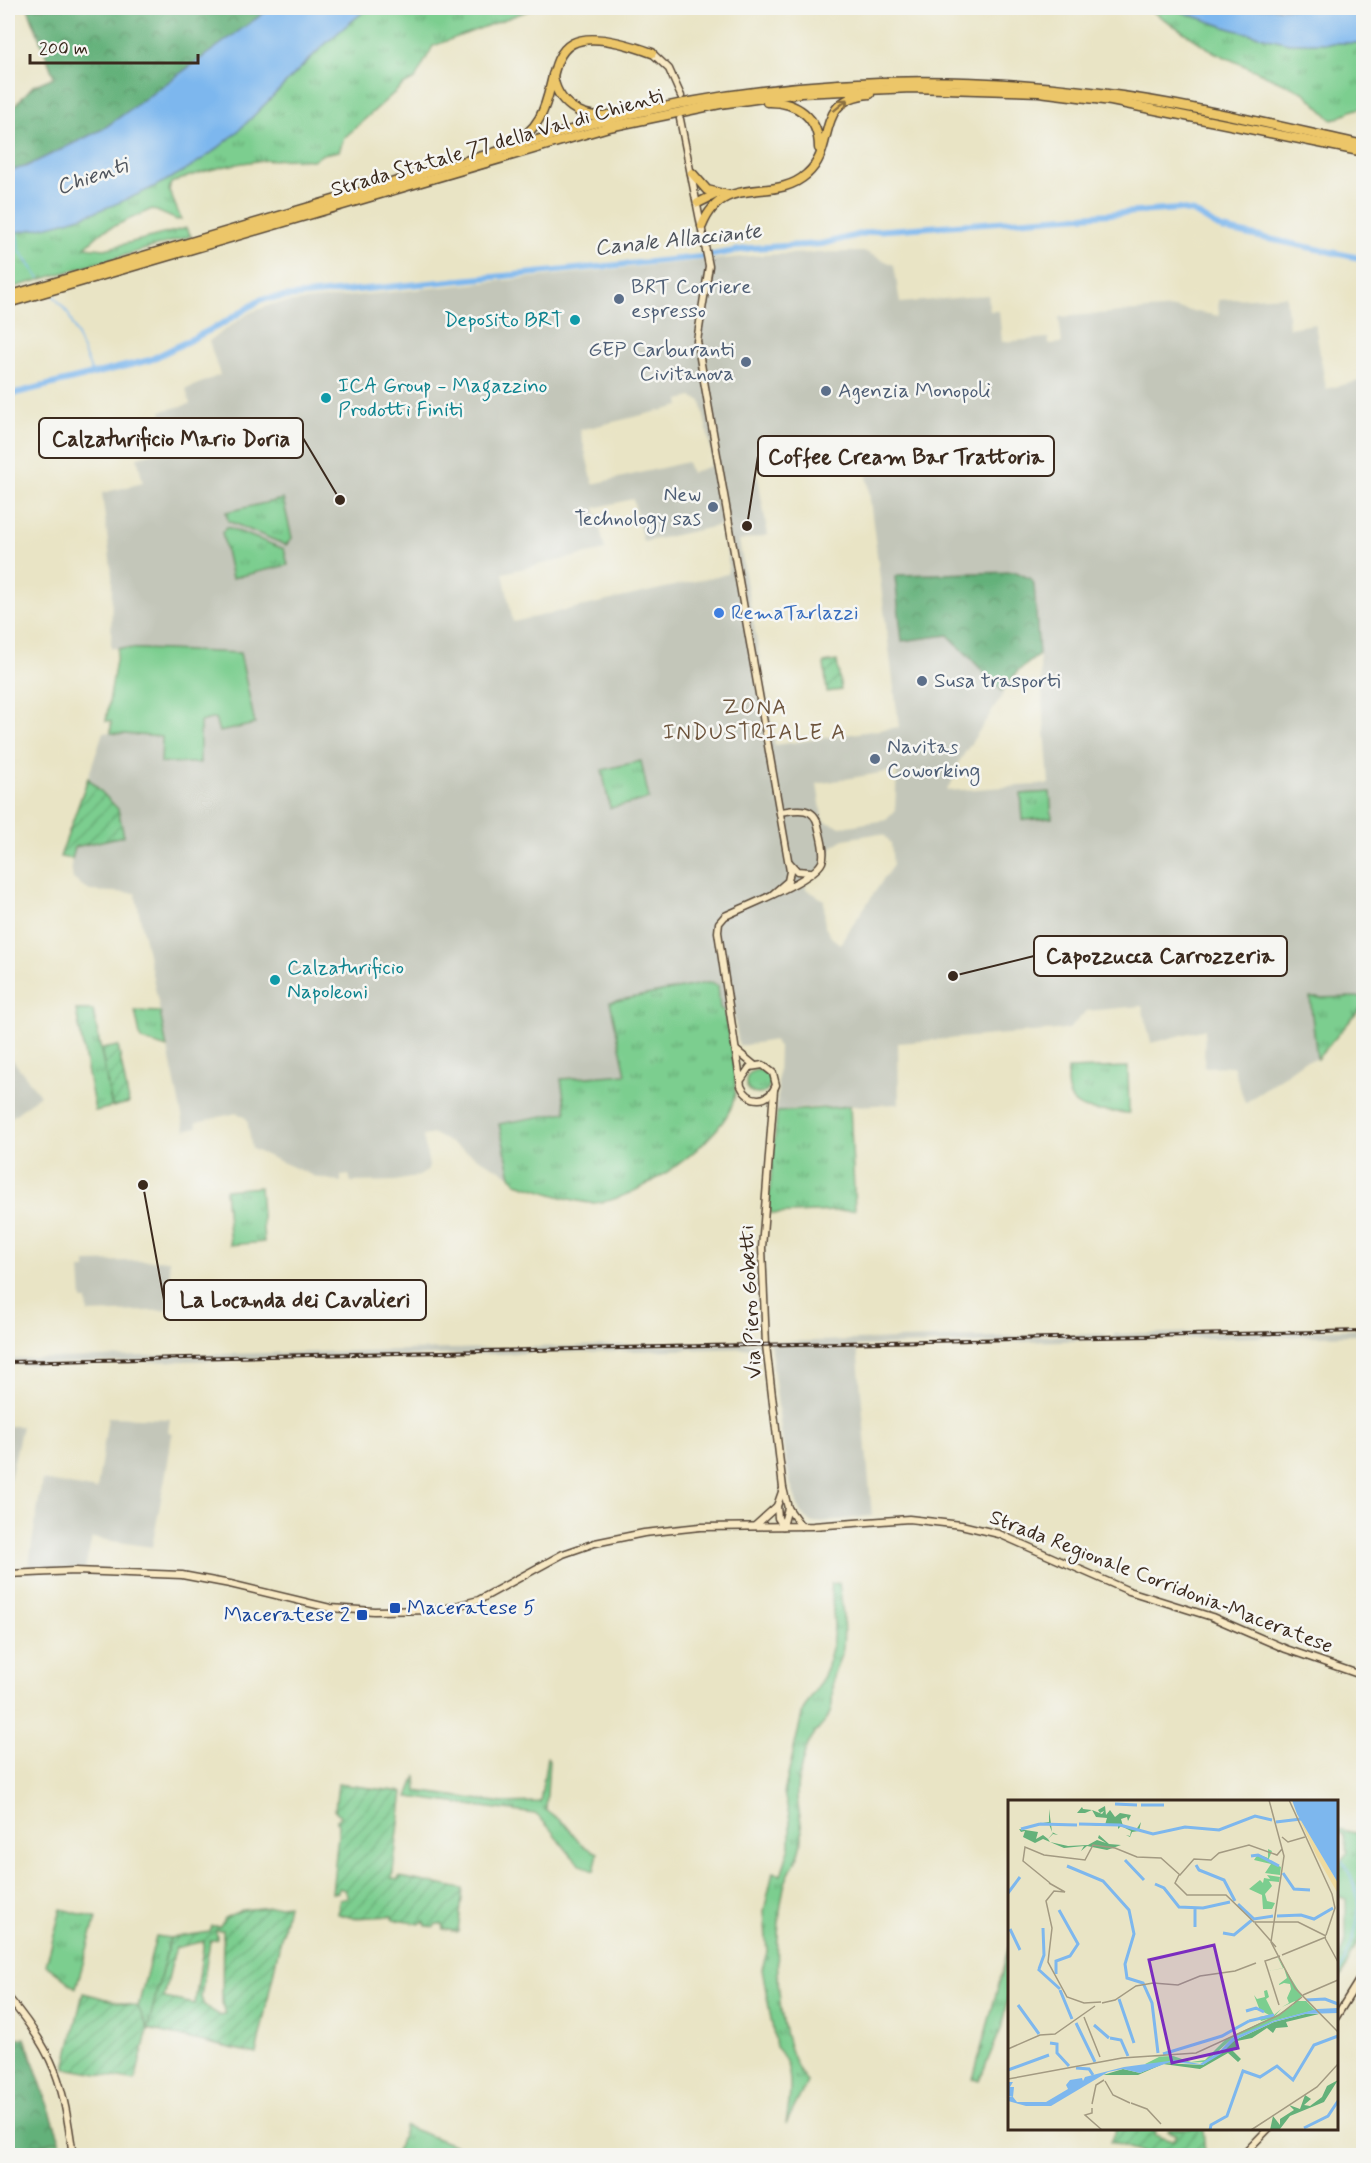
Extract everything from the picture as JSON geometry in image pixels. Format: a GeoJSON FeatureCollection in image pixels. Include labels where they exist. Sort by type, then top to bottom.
{"type":"FeatureCollection","features":[{"type":"Feature","properties":{"kind":"highway"},"geometry":{"type":"LineString","coordinates":[[386,183],[410,172],[505,145],[524,136],[537,123],[544,110],[552,70],[561,49],[582,34],[600,34],[639,48],[654,49]]}},
{"type":"Feature","properties":{"kind":"highway"},"geometry":{"type":"LineString","coordinates":[[552,70],[556,90],[565,102],[573,110],[594,116],[673,102],[700,100]]}},
{"type":"Feature","properties":{"kind":"highway","name":"Strada Statale 77 della Val di Chienti"},"geometry":{"type":"LineString","coordinates":[[8,303],[386,183],[601,121],[742,93],[862,82],[1008,83],[1113,94],[1322,139],[1364,152]]}},
{"type":"Feature","properties":{"kind":"highway","name":"Strada Statale 77 della Val di Chienti"},"geometry":{"type":"LineString","coordinates":[[223,236],[549,143],[650,117],[720,104],[835,90],[1039,92],[1111,101],[1322,139]]}},
{"type":"Feature","properties":{"kind":"highway"},"geometry":{"type":"LineString","coordinates":[[692,173],[707,190],[729,195],[798,180],[814,167],[819,158],[832,112],[841,103],[853,97],[880,93],[980,90]]}},
{"type":"Feature","properties":{"kind":"highway"},"geometry":{"type":"LineString","coordinates":[[650,117],[669,117],[767,102],[785,104],[800,109],[815,124],[820,144],[819,158]]}},
{"type":"Feature","properties":{"kind":"highway","name":"Strada Statale 77 della Val di Chienti"},"geometry":{"type":"LineString","coordinates":[[1339,143],[1364,145]]}},
{"type":"Feature","properties":{"kind":"highway"},"geometry":{"type":"LineString","coordinates":[[698,203],[718,194]]}},
{"type":"Feature","properties":{"kind":"highway"},"geometry":{"type":"LineString","coordinates":[[702,226],[714,204],[729,195]]}},
{"type":"Feature","properties":{"kind":"highway"},"geometry":{"type":"LineString","coordinates":[[698,203],[714,204]]}},
{"type":"Feature","properties":{"kind":"highway","name":"Strada Statale 77 della Val di Chienti"},"geometry":{"type":"LineString","coordinates":[[8,296],[187,247]]}},
{"type":"Feature","properties":{"kind":"street"},"geometry":{"type":"LineString","coordinates":[[654,49],[669,69],[676,84],[678,97]]}},
{"type":"Feature","properties":{"kind":"street"},"geometry":{"type":"LineString","coordinates":[[683,118],[708,261],[708,283],[698,325],[697,341],[789,862],[790,877],[773,894]]}},
{"type":"Feature","properties":{"kind":"street"},"geometry":{"type":"LineString","coordinates":[[773,1114],[769,1106],[746,1095],[741,1080],[718,927],[725,916],[797,883],[819,867],[823,858],[817,819],[803,809],[780,812]]}},
{"type":"Feature","properties":{"kind":"street"},"geometry":{"type":"LineString","coordinates":[[789,862],[797,871],[811,872]]}},
{"type":"Feature","properties":{"kind":"street"},"geometry":{"type":"LineString","coordinates":[[736,1050],[754,1065]]}},
{"type":"Feature","properties":{"kind":"street"},"geometry":{"type":"LineString","coordinates":[[741,1080],[747,1069],[754,1065],[763,1065],[770,1070],[775,1077],[774,1089],[770,1096],[759,1100]]}},
{"type":"Feature","properties":{"kind":"street","name":"Via Piero Gobetti"},"geometry":{"type":"LineString","coordinates":[[774,1089],[762,1248],[766,1348],[783,1488],[788,1508]]}},
{"type":"Feature","properties":{"kind":"street"},"geometry":{"type":"LineString","coordinates":[[783,1488],[777,1506],[778,1518],[783,1526]]}},
{"type":"Feature","properties":{"kind":"street"},"geometry":{"type":"LineString","coordinates":[[754,1526],[777,1506]]}},
{"type":"Feature","properties":{"kind":"street"},"geometry":{"type":"LineString","coordinates":[[783,1526],[788,1508]]}},
{"type":"Feature","properties":{"kind":"street"},"geometry":{"type":"LineString","coordinates":[[788,1508],[801,1526]]}},
{"type":"Feature","properties":{"kind":"street","name":"Strada Regionale Corridonia‐Maceratese"},"geometry":{"type":"LineString","coordinates":[[8,1574],[75,1571],[148,1573],[206,1579],[338,1609],[440,1610],[478,1600],[536,1567],[595,1543],[644,1533],[700,1527],[801,1526],[909,1519],[984,1529],[1022,1542],[1129,1591],[1212,1617],[1295,1653],[1364,1676]]}},
{"type":"Feature","properties":{"kind":"street"},"geometry":{"type":"LineString","coordinates":[[1338,2014],[1364,1972]]}},
{"type":"Feature","properties":{"kind":"street"},"geometry":{"type":"LineString","coordinates":[[8,1997],[36,2032],[57,2072],[73,2156]]}},
{"type":"Feature","properties":{"kind":"street"},"geometry":{"type":"LineString","coordinates":[[1242,2156],[1267,2130]]}},
{"type":"Feature","properties":{"kind":"shaded area"},"geometry":{"type":"Polygon","coordinates":[[[866,252],[894,265],[900,303],[988,295],[990,311],[999,311],[1002,342],[1048,338],[1049,344],[1062,343],[1059,317],[1175,308],[1219,316],[1218,300],[1286,296],[1289,328],[1315,324],[1326,389],[1363,380],[1363,997],[1310,998],[1317,1059],[1304,1061],[1245,1103],[1233,1066],[1204,1067],[1205,1029],[1151,1043],[1142,1006],[1086,1011],[1069,1029],[898,1043],[899,1104],[804,1108],[777,1112],[779,1047],[774,1040],[739,1046],[733,1010],[724,1011],[720,1008],[718,986],[627,1074],[561,1078],[566,1112],[500,1124],[511,1176],[434,1134],[423,1136],[429,1166],[427,1171],[419,1176],[395,1181],[351,1182],[349,1175],[341,1176],[341,1182],[316,1177],[252,1149],[247,1119],[237,1113],[196,1122],[197,1127],[185,1130],[135,893],[90,891],[73,879],[71,864],[75,847],[118,809],[88,778],[103,732],[162,737],[200,762],[200,722],[215,718],[219,732],[240,653],[111,648],[112,576],[102,493],[143,483],[137,457],[170,449],[161,411],[190,404],[186,389],[220,375],[209,341],[249,313],[273,304],[761,255],[866,252]],[[692,397],[679,400],[680,406],[580,430],[593,484],[687,462],[691,473],[710,466],[713,460],[701,401],[692,397]],[[766,454],[756,467],[768,535],[739,541],[775,745],[899,727],[865,461],[860,457],[766,454]],[[633,499],[595,508],[605,550],[503,573],[513,622],[727,574],[729,566],[722,525],[643,542],[633,499]],[[1031,579],[948,635],[1004,693],[951,774],[955,777],[946,791],[1049,784],[1034,585],[1031,579]],[[897,770],[817,784],[822,816],[826,822],[841,827],[886,820],[895,811],[897,770]],[[875,834],[844,839],[833,846],[825,867],[805,884],[806,889],[824,900],[825,927],[832,938],[840,944],[893,865],[891,843],[884,835],[875,834]]]}},
{"type":"Feature","properties":{"kind":"shaded area"},"geometry":{"type":"Polygon","coordinates":[[[8,1054],[40,1095],[8,1120],[8,1054]]]}},
{"type":"Feature","properties":{"kind":"shaded area"},"geometry":{"type":"Polygon","coordinates":[[[169,1260],[172,1310],[88,1313],[87,1300],[82,1300],[80,1269],[86,1269],[86,1262],[169,1260]]]}},
{"type":"Feature","properties":{"kind":"shaded area"},"geometry":{"type":"Polygon","coordinates":[[[1364,1329],[1363,1335],[1111,1340],[1114,1334],[1364,1329]]]}},
{"type":"Feature","properties":{"kind":"shaded area"},"geometry":{"type":"Polygon","coordinates":[[[1106,1334],[1103,1340],[857,1346],[872,1516],[812,1523],[800,1512],[790,1482],[783,1445],[770,1342],[1106,1334]]]}},
{"type":"Feature","properties":{"kind":"shaded area"},"geometry":{"type":"Polygon","coordinates":[[[762,1342],[762,1348],[8,1365],[8,1359],[762,1342]]]}},
{"type":"Feature","properties":{"kind":"shaded area"},"geometry":{"type":"Polygon","coordinates":[[[108,1417],[170,1419],[168,1431],[172,1434],[152,1547],[92,1538],[85,1568],[28,1570],[42,1480],[97,1490],[108,1417]]]}},
{"type":"Feature","properties":{"kind":"shaded area"},"geometry":{"type":"Polygon","coordinates":[[[8,1426],[22,1426],[8,1488],[8,1426]]]}},
{"type":"Feature","properties":{"kind":"green space"},"geometry":{"type":"Polygon","coordinates":[[[28,8],[271,8],[103,129],[25,167],[8,171],[8,113],[33,86],[54,77],[28,8]]]}},
{"type":"Feature","properties":{"kind":"green space"},"geometry":{"type":"Polygon","coordinates":[[[369,8],[535,8],[433,46],[415,79],[403,85],[344,138],[339,151],[323,154],[314,160],[241,163],[189,176],[171,183],[169,190],[181,219],[177,220],[152,209],[103,231],[85,247],[105,249],[186,228],[191,236],[8,289],[8,233],[36,229],[99,211],[162,183],[191,166],[239,130],[318,51],[369,8]]]}},
{"type":"Feature","properties":{"kind":"green space"},"geometry":{"type":"Polygon","coordinates":[[[1147,8],[1171,8],[1231,29],[1289,43],[1363,43],[1363,108],[1355,109],[1332,120],[1305,93],[1214,52],[1147,8]]]}},
{"type":"Feature","properties":{"kind":"green space"},"geometry":{"type":"Polygon","coordinates":[[[283,499],[292,538],[286,545],[228,521],[226,512],[283,499]]]}},
{"type":"Feature","properties":{"kind":"green space"},"geometry":{"type":"Polygon","coordinates":[[[227,527],[284,549],[288,565],[232,578],[222,532],[227,527]]]}},
{"type":"Feature","properties":{"kind":"green space"},"geometry":{"type":"Polygon","coordinates":[[[1016,572],[1031,579],[1034,585],[1039,655],[1018,671],[1002,691],[948,635],[902,641],[895,577],[898,575],[1016,572]]]}},
{"type":"Feature","properties":{"kind":"green space"},"geometry":{"type":"Polygon","coordinates":[[[118,648],[240,653],[255,724],[219,732],[215,718],[200,722],[200,763],[161,763],[162,737],[111,733],[111,721],[106,721],[118,648]]]}},
{"type":"Feature","properties":{"kind":"green space"},"geometry":{"type":"Polygon","coordinates":[[[837,661],[841,690],[827,692],[824,663],[837,661]]]}},
{"type":"Feature","properties":{"kind":"green space"},"geometry":{"type":"Polygon","coordinates":[[[641,761],[649,799],[610,808],[602,770],[641,761]]]}},
{"type":"Feature","properties":{"kind":"green space"},"geometry":{"type":"Polygon","coordinates":[[[88,778],[118,809],[124,836],[75,847],[72,859],[60,857],[88,778]]]}},
{"type":"Feature","properties":{"kind":"green space"},"geometry":{"type":"Polygon","coordinates":[[[1050,792],[1052,818],[1023,820],[1021,794],[1050,792]]]}},
{"type":"Feature","properties":{"kind":"green space"},"geometry":{"type":"Polygon","coordinates":[[[712,982],[718,986],[720,1008],[724,1011],[735,1078],[734,1098],[727,1115],[714,1132],[675,1167],[630,1193],[609,1200],[583,1202],[516,1183],[511,1176],[499,1124],[566,1112],[561,1079],[626,1074],[610,1002],[712,982]]]}},
{"type":"Feature","properties":{"kind":"green space"},"geometry":{"type":"Polygon","coordinates":[[[1363,997],[1363,1006],[1317,1059],[1310,998],[1363,997]]]}},
{"type":"Feature","properties":{"kind":"green space"},"geometry":{"type":"Polygon","coordinates":[[[76,1010],[93,1010],[112,1107],[95,1111],[76,1010]]]}},
{"type":"Feature","properties":{"kind":"green space"},"geometry":{"type":"Polygon","coordinates":[[[135,1011],[160,1012],[167,1048],[141,1040],[135,1011]]]}},
{"type":"Feature","properties":{"kind":"green space"},"geometry":{"type":"Polygon","coordinates":[[[118,1046],[129,1103],[112,1107],[101,1049],[118,1046]]]}},
{"type":"Feature","properties":{"kind":"green space"},"geometry":{"type":"Polygon","coordinates":[[[1128,1067],[1129,1113],[1082,1108],[1070,1096],[1067,1085],[1068,1069],[1128,1067]]]}},
{"type":"Feature","properties":{"kind":"green space"},"geometry":{"type":"Polygon","coordinates":[[[758,1070],[767,1073],[770,1082],[767,1091],[758,1094],[749,1091],[746,1082],[749,1073],[758,1070]]]}},
{"type":"Feature","properties":{"kind":"green space"},"geometry":{"type":"Polygon","coordinates":[[[850,1106],[855,1210],[772,1214],[768,1207],[777,1112],[850,1106]]]}},
{"type":"Feature","properties":{"kind":"green space"},"geometry":{"type":"Polygon","coordinates":[[[260,1187],[264,1242],[230,1245],[225,1190],[260,1187]]]}},
{"type":"Feature","properties":{"kind":"green space"},"geometry":{"type":"Polygon","coordinates":[[[839,1583],[844,1639],[842,1651],[833,1677],[830,1712],[809,1743],[797,1784],[802,1843],[784,1887],[780,1909],[777,1960],[782,2015],[796,2063],[807,2082],[786,2124],[790,2094],[789,2073],[787,2064],[776,2047],[762,1969],[767,1952],[764,1911],[773,1872],[781,1875],[790,1846],[790,1820],[784,1793],[803,1710],[824,1676],[832,1648],[834,1626],[831,1584],[839,1583]]]}},
{"type":"Feature","properties":{"kind":"green space"},"geometry":{"type":"Polygon","coordinates":[[[547,1757],[549,1760],[546,1810],[565,1824],[583,1846],[598,1853],[594,1871],[577,1861],[543,1820],[535,1814],[408,1797],[416,1776],[417,1791],[503,1803],[540,1802],[547,1757]]]}},
{"type":"Feature","properties":{"kind":"green space"},"geometry":{"type":"Polygon","coordinates":[[[338,1784],[403,1792],[392,1879],[399,1880],[399,1877],[463,1889],[458,1932],[444,1929],[443,1924],[436,1924],[434,1927],[427,1926],[424,1921],[419,1924],[392,1919],[392,1916],[353,1918],[338,1914],[340,1899],[348,1897],[345,1890],[339,1888],[338,1892],[332,1893],[339,1825],[336,1821],[340,1816],[335,1810],[338,1784]]]}},
{"type":"Feature","properties":{"kind":"green space"},"geometry":{"type":"Polygon","coordinates":[[[1363,1823],[1361,1874],[1363,1930],[1338,1984],[1338,1960],[1346,1940],[1346,1899],[1338,1896],[1338,1864],[1348,1852],[1343,1834],[1338,1833],[1338,1829],[1360,1834],[1363,1823]]]}},
{"type":"Feature","properties":{"kind":"green space"},"geometry":{"type":"Polygon","coordinates":[[[288,1905],[256,2054],[148,2029],[135,2081],[65,2068],[83,1993],[138,2007],[148,2028],[170,1938],[210,1932],[212,1926],[220,1926],[224,1918],[242,1910],[288,1905]],[[216,1930],[217,1939],[210,1941],[201,1997],[204,2006],[221,2016],[226,2014],[222,2003],[223,1930],[216,1930]],[[204,1941],[175,1948],[164,1998],[195,2004],[204,1941]]]}},
{"type":"Feature","properties":{"kind":"green space"},"geometry":{"type":"Polygon","coordinates":[[[61,1909],[96,1918],[76,1988],[46,1965],[61,1909]]]}},
{"type":"Feature","properties":{"kind":"green space"},"geometry":{"type":"Polygon","coordinates":[[[156,1936],[170,1938],[148,2029],[138,2007],[156,1936]]]}},
{"type":"Feature","properties":{"kind":"green space"},"geometry":{"type":"Polygon","coordinates":[[[1008,1950],[1008,1997],[1001,2029],[979,2081],[973,2079],[1008,1950]]]}},
{"type":"Feature","properties":{"kind":"green space"},"geometry":{"type":"Polygon","coordinates":[[[25,2038],[60,2140],[8,2152],[8,2040],[25,2038]]]}},
{"type":"Feature","properties":{"kind":"green space"},"geometry":{"type":"Polygon","coordinates":[[[405,2126],[479,2155],[396,2155],[405,2126]]]}},
{"type":"Feature","properties":{"kind":"green space"},"geometry":{"type":"Polygon","coordinates":[[[1116,2130],[1156,2130],[1154,2135],[1173,2141],[1176,2134],[1168,2130],[1203,2130],[1205,2155],[1152,2155],[1110,2142],[1116,2130]]]}},
{"type":"Feature","properties":{"kind":"green space"},"geometry":{"type":"Polygon","coordinates":[[[60,2140],[61,2155],[8,2155],[8,2152],[60,2140]]]}},
{"type":"Feature","properties":{"kind":"water","name":"Chienti"},"geometry":{"type":"Polygon","coordinates":[[[271,8],[369,8],[318,51],[239,130],[191,166],[162,183],[99,211],[36,229],[8,233],[8,171],[25,167],[103,129],[271,8]]]}},
{"type":"Feature","properties":{"kind":"water"},"geometry":{"type":"Polygon","coordinates":[[[1171,8],[1363,8],[1363,43],[1289,43],[1231,29],[1171,8]]]}},
{"type":"Feature","properties":{"kind":"waterway","name":"Canale Allacciante"},"geometry":{"type":"LineString","coordinates":[[8,395],[150,360],[222,324],[262,299],[702,257],[751,248],[821,244],[874,231],[1178,209],[1193,212],[1222,229],[1364,259]]}},
{"type":"Feature","properties":{"kind":"waterway"},"geometry":{"type":"LineString","coordinates":[[17,233],[19,250],[40,279]]}},
{"type":"Feature","properties":{"kind":"waterway"},"geometry":{"type":"LineString","coordinates":[[53,295],[68,313],[93,375]]}},
{"type":"Feature","properties":{"kind":"waterway"},"geometry":{"type":"LineString","coordinates":[[1338,1975],[1354,1934],[1358,1905],[1351,1876],[1342,1861]]}},
{"type":"Feature","properties":{"kind":"railway"},"geometry":{"type":"LineString","coordinates":[[8,1362],[1364,1331]]}},
{"type":"Feature","properties":{"kind":"place","name":"BRT Corriere espresso"},"geometry":{"type":"Point","coordinates":[619,299]}},
{"type":"Feature","properties":{"kind":"place","name":"Deposito BRT"},"geometry":{"type":"Point","coordinates":[575,320]}},
{"type":"Feature","properties":{"kind":"place","name":"GEP Carburanti Civitanova"},"geometry":{"type":"Point","coordinates":[746,362]}},
{"type":"Feature","properties":{"kind":"place","name":"Agenzia Monopoli"},"geometry":{"type":"Point","coordinates":[826,391]}},
{"type":"Feature","properties":{"kind":"place","name":"ICA Group - Magazzino Prodotti Finiti"},"geometry":{"type":"Point","coordinates":[326,398]}},
{"type":"Feature","properties":{"kind":"place","name":"Calzaturificio Mario Doria"},"geometry":{"type":"Point","coordinates":[340,500]}},
{"type":"Feature","properties":{"kind":"place","name":"New Technology sas"},"geometry":{"type":"Point","coordinates":[713,507]}},
{"type":"Feature","properties":{"kind":"place","name":"Coffee Cream Bar Trattoria"},"geometry":{"type":"Point","coordinates":[747,526]}},
{"type":"Feature","properties":{"kind":"place","name":"RemaTarlazzi"},"geometry":{"type":"Point","coordinates":[719,613]}},
{"type":"Feature","properties":{"kind":"place","name":"Susa trasporti"},"geometry":{"type":"Point","coordinates":[922,681]}},
{"type":"Feature","properties":{"kind":"place","name":"Navitas Coworking"},"geometry":{"type":"Point","coordinates":[875,759]}},
{"type":"Feature","properties":{"kind":"place","name":"Capozzucca Carrozzeria"},"geometry":{"type":"Point","coordinates":[953,976]}},
{"type":"Feature","properties":{"kind":"place","name":"Calzaturificio Napoleoni"},"geometry":{"type":"Point","coordinates":[275,980]}},
{"type":"Feature","properties":{"kind":"place","name":"La Locanda dei Cavalieri"},"geometry":{"type":"Point","coordinates":[143,1185]}},
{"type":"Feature","properties":{"kind":"place","name":"Maceratese 5"},"geometry":{"type":"Point","coordinates":[395,1608]}},
{"type":"Feature","properties":{"kind":"place","name":"Maceratese 2"},"geometry":{"type":"Point","coordinates":[362,1615]}},
{"type":"Feature","properties":{"kind":"district","name":"ZONA INDUSTRIALE A"},"geometry":{"type":"Point","coordinates":[755,720]}}]}
